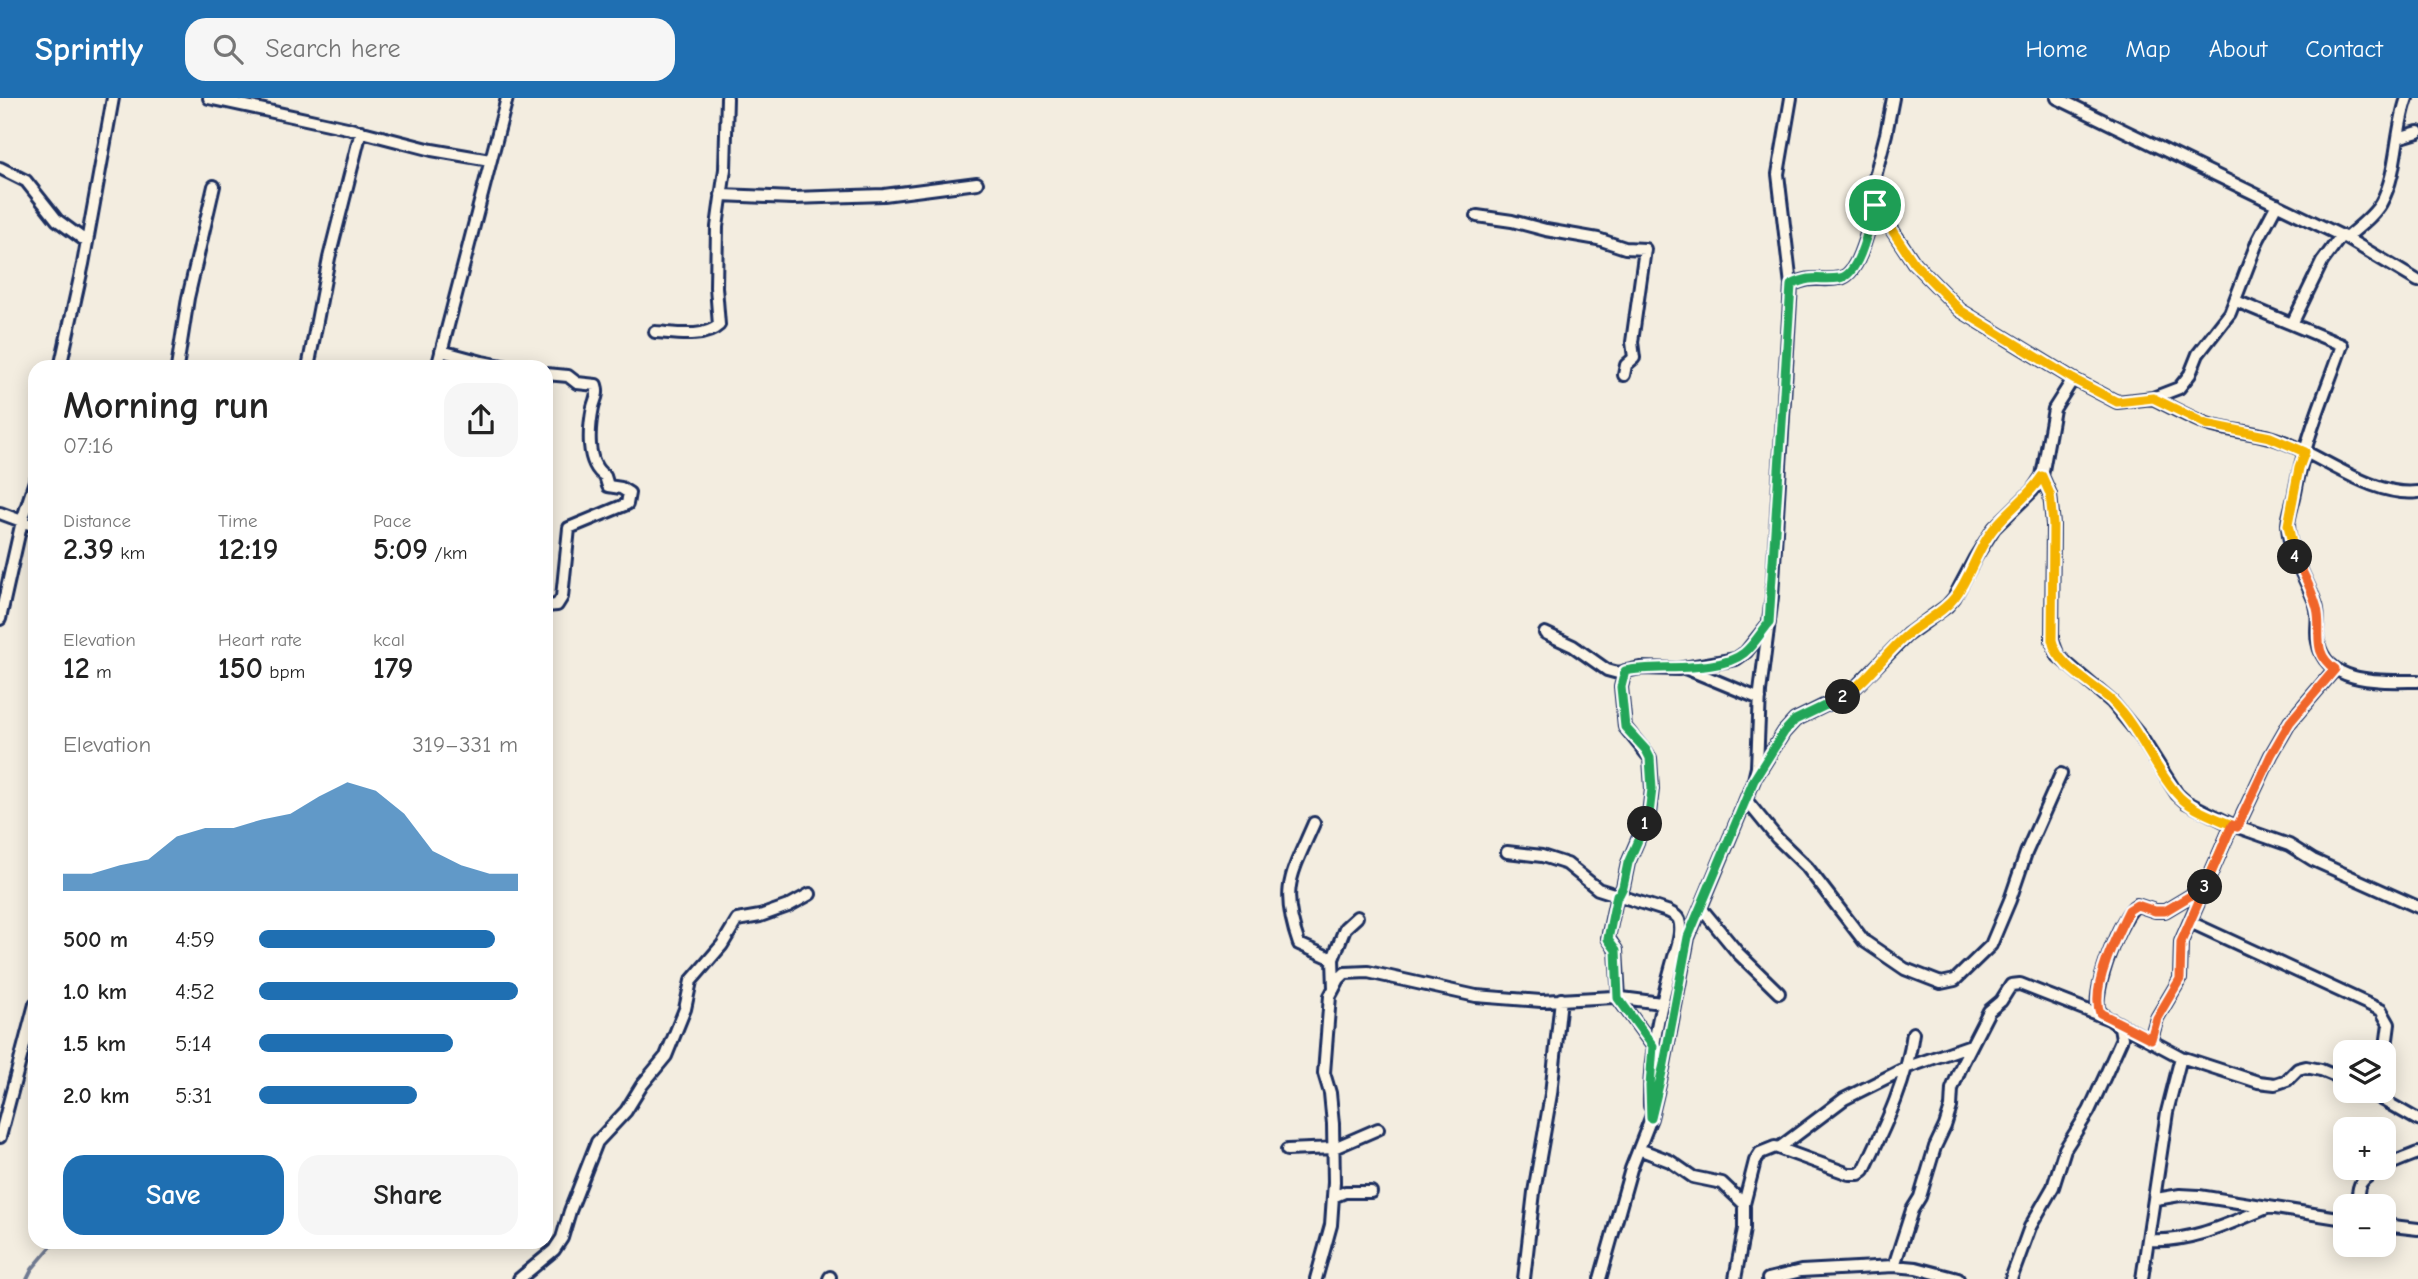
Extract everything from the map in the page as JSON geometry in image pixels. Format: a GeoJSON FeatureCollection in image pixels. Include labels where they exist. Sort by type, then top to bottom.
{"type":"FeatureCollection","features":[{"type":"Feature","properties":{"kind":"street"},"geometry":{"type":"LineString","coordinates":[[62,360],[87,242],[113,98]]}},
{"type":"Feature","properties":{"kind":"street"},"geometry":{"type":"LineString","coordinates":[[209,98],[361,131],[432,150],[491,160]]}},
{"type":"Feature","properties":{"kind":"street"},"geometry":{"type":"LineString","coordinates":[[439,360],[507,98]]}},
{"type":"Feature","properties":{"kind":"street"},"geometry":{"type":"LineString","coordinates":[[655,332],[698,333],[712,330],[719,325],[716,287],[717,228],[725,169],[727,98]]}},
{"type":"Feature","properties":{"kind":"street"},"geometry":{"type":"LineString","coordinates":[[1600,1279],[1619,1208],[1651,1118],[1688,937],[1746,800],[1757,767],[1791,285],[1778,174],[1791,98]]}},
{"type":"Feature","properties":{"kind":"street"},"geometry":{"type":"LineString","coordinates":[[1893,98],[1872,188],[1875,205],[1914,263],[1960,310],[2073,379],[2117,402],[2153,398],[2179,388],[2190,374],[2198,354],[2225,323],[2258,240],[2277,204]]}},
{"type":"Feature","properties":{"kind":"street"},"geometry":{"type":"LineString","coordinates":[[2057,98],[2344,237],[2418,281]]}},
{"type":"Feature","properties":{"kind":"street"},"geometry":{"type":"LineString","coordinates":[[2292,324],[2322,262],[2344,237],[2381,204],[2398,138],[2400,117],[2407,98]]}},
{"type":"Feature","properties":{"kind":"street"},"geometry":{"type":"LineString","coordinates":[[309,360],[329,258],[361,131]]}},
{"type":"Feature","properties":{"kind":"street"},"geometry":{"type":"LineString","coordinates":[[2398,138],[2418,132]]}},
{"type":"Feature","properties":{"kind":"street"},"geometry":{"type":"LineString","coordinates":[[0,168],[26,181],[57,220],[87,242]]}},
{"type":"Feature","properties":{"kind":"street"},"geometry":{"type":"LineString","coordinates":[[721,195],[793,198],[884,195],[977,183]]}},
{"type":"Feature","properties":{"kind":"street"},"geometry":{"type":"LineString","coordinates":[[178,360],[188,298],[214,186]]}},
{"type":"Feature","properties":{"kind":"street"},"geometry":{"type":"LineString","coordinates":[[1791,285],[1809,277],[1840,278],[1850,274],[1860,254],[1875,205]]}},
{"type":"Feature","properties":{"kind":"street"},"geometry":{"type":"LineString","coordinates":[[1477,216],[1512,220],[1546,230],[1598,239],[1625,248],[1645,249],[1632,342],[1634,358],[1626,365],[1624,375]]}},
{"type":"Feature","properties":{"kind":"street"},"geometry":{"type":"LineString","coordinates":[[2236,300],[2342,345],[2299,468],[2288,525],[2295,557],[2317,610],[2317,640],[2320,650],[2335,669],[2360,678],[2418,681]]}},
{"type":"Feature","properties":{"kind":"street"},"geometry":{"type":"LineString","coordinates":[[441,351],[475,360]]}},
{"type":"Feature","properties":{"kind":"street"},"geometry":{"type":"LineString","coordinates":[[553,375],[568,376],[577,383],[596,385],[598,392],[593,407],[590,442],[596,466],[598,472],[606,476],[608,486],[629,493],[627,504],[569,528],[562,597],[557,605],[553,605]]}},
{"type":"Feature","properties":{"kind":"street"},"geometry":{"type":"LineString","coordinates":[[1754,780],[1784,732],[1795,720],[1850,692],[1907,635],[1954,598],[1994,528],[2032,491],[2042,476],[2054,409],[2073,379]]}},
{"type":"Feature","properties":{"kind":"street"},"geometry":{"type":"LineString","coordinates":[[2153,398],[2206,424],[2270,437],[2352,477],[2396,493],[2418,492]]}},
{"type":"Feature","properties":{"kind":"street"},"geometry":{"type":"LineString","coordinates":[[2042,476],[2050,494],[2053,525],[2052,640],[2055,652],[2112,702],[2141,737],[2177,794],[2201,811],[2289,845],[2313,860],[2418,907]]}},
{"type":"Feature","properties":{"kind":"street"},"geometry":{"type":"LineString","coordinates":[[0,619],[28,503]]}},
{"type":"Feature","properties":{"kind":"street"},"geometry":{"type":"LineString","coordinates":[[0,513],[28,523]]}},
{"type":"Feature","properties":{"kind":"street"},"geometry":{"type":"LineString","coordinates":[[1545,633],[1573,646],[1607,670],[1618,673],[1640,668],[1685,668],[1735,659],[1746,652],[1769,623]]}},
{"type":"Feature","properties":{"kind":"street"},"geometry":{"type":"LineString","coordinates":[[1685,668],[1760,699]]}},
{"type":"Feature","properties":{"kind":"street"},"geometry":{"type":"LineString","coordinates":[[2151,1039],[2157,1018],[2180,979],[2181,942],[2235,826],[2290,722],[2335,669]]}},
{"type":"Feature","properties":{"kind":"street"},"geometry":{"type":"LineString","coordinates":[[1625,671],[1621,687],[1625,727],[1650,758],[1652,789],[1649,814],[1628,863],[1608,939],[1616,950],[1618,998],[1653,1046]]}},
{"type":"Feature","properties":{"kind":"street"},"geometry":{"type":"LineString","coordinates":[[1746,800],[1777,838],[1807,867],[1864,941],[1905,969],[1941,983],[1955,980],[1991,945],[2010,900],[2025,853],[2061,774]]}},
{"type":"Feature","properties":{"kind":"street"},"geometry":{"type":"LineString","coordinates":[[1314,823],[1289,883],[1287,898],[1299,944],[1332,959]]}},
{"type":"Feature","properties":{"kind":"street"},"geometry":{"type":"LineString","coordinates":[[1507,852],[1542,856],[1567,864],[1598,889],[1667,911],[1679,920],[1680,937],[1661,1003],[1653,1046],[1650,1077],[1651,1118]]}},
{"type":"Feature","properties":{"kind":"street"},"geometry":{"type":"LineString","coordinates":[[2205,887],[2165,911],[2137,905],[2129,910],[2105,969],[2097,1000],[2100,1013],[2181,1057],[2267,1084],[2287,1080],[2298,1069],[2306,1067],[2333,1075]]}},
{"type":"Feature","properties":{"kind":"street"},"geometry":{"type":"LineString","coordinates":[[519,1279],[554,1251],[562,1238],[569,1211],[597,1142],[625,1111],[666,1056],[685,1009],[695,973],[722,945],[737,920],[760,916],[788,906],[810,894]]}},
{"type":"Feature","properties":{"kind":"street"},"geometry":{"type":"LineString","coordinates":[[1701,908],[1738,953],[1779,993]]}},
{"type":"Feature","properties":{"kind":"street"},"geometry":{"type":"LineString","coordinates":[[1334,989],[1332,959],[1345,928],[1357,917]]}},
{"type":"Feature","properties":{"kind":"street"},"geometry":{"type":"LineString","coordinates":[[2190,922],[2381,1010],[2389,1024],[2387,1040]]}},
{"type":"Feature","properties":{"kind":"street"},"geometry":{"type":"LineString","coordinates":[[1317,1279],[1331,1225],[1334,1148],[1329,1093],[1324,1073],[1330,996],[1339,979],[1345,974],[1368,972],[1476,996],[1541,1000],[1618,998],[1661,1003]]}},
{"type":"Feature","properties":{"kind":"street"},"geometry":{"type":"LineString","coordinates":[[1894,1266],[1912,1210],[1920,1197],[1935,1147],[1945,1126],[1951,1107],[1952,1089],[1971,1045],[1989,1011],[2001,1001],[2009,987],[2016,984],[2112,1020],[2120,1027],[2122,1038],[2098,1093],[2065,1149],[2053,1187],[2030,1227],[2011,1279]]}},
{"type":"Feature","properties":{"kind":"street"},"geometry":{"type":"LineString","coordinates":[[1524,1279],[1534,1192],[1551,1094],[1561,999]]}},
{"type":"Feature","properties":{"kind":"street"},"geometry":{"type":"LineString","coordinates":[[1735,1279],[1744,1228],[1744,1204],[1759,1153],[1770,1148],[1779,1148],[1849,1174],[1859,1174],[1864,1170],[1876,1145],[1908,1066],[1913,1033]]}},
{"type":"Feature","properties":{"kind":"street"},"geometry":{"type":"LineString","coordinates":[[1779,1148],[1844,1099],[1908,1066],[1971,1045]]}},
{"type":"Feature","properties":{"kind":"street"},"geometry":{"type":"LineString","coordinates":[[0,1137],[28,1049]]}},
{"type":"Feature","properties":{"kind":"street"},"geometry":{"type":"LineString","coordinates":[[2142,1279],[2167,1112],[2181,1057]]}},
{"type":"Feature","properties":{"kind":"street"},"geometry":{"type":"LineString","coordinates":[[2392,1103],[2418,1120]]}},
{"type":"Feature","properties":{"kind":"street"},"geometry":{"type":"LineString","coordinates":[[1287,1150],[1334,1148],[1378,1129]]}},
{"type":"Feature","properties":{"kind":"street"},"geometry":{"type":"LineString","coordinates":[[1639,1149],[1670,1161],[1693,1177],[1722,1183],[1744,1204]]}},
{"type":"Feature","properties":{"kind":"street"},"geometry":{"type":"LineString","coordinates":[[2359,1194],[2364,1179],[2418,1153]]}},
{"type":"Feature","properties":{"kind":"street"},"geometry":{"type":"LineString","coordinates":[[1332,1197],[1345,1192],[1371,1192]]}},
{"type":"Feature","properties":{"kind":"street"},"geometry":{"type":"LineString","coordinates":[[2156,1199],[2180,1195],[2200,1196],[2333,1217]]}},
{"type":"Feature","properties":{"kind":"street"},"geometry":{"type":"LineString","coordinates":[[2148,1240],[2160,1241],[2205,1233],[2269,1207]]}},
{"type":"Feature","properties":{"kind":"street"},"geometry":{"type":"LineString","coordinates":[[2396,1226],[2418,1229]]}},
{"type":"Feature","properties":{"kind":"street"},"geometry":{"type":"LineString","coordinates":[[1768,1279],[1801,1271],[1894,1266],[1916,1268],[1958,1279]]}},
{"type":"Feature","properties":{"kind":"waterway"},"geometry":{"type":"LineString","coordinates":[[27,1279],[49,1249]]}},
{"type":"Feature","properties":{"kind":"route"},"geometry":{"type":"LineString","coordinates":[[1875,205],[1860,254],[1848,276],[1809,277],[1791,285],[1769,623],[1746,652],[1735,659],[1678,669],[1640,668],[1625,671],[1621,687],[1625,727],[1650,758],[1652,789],[1649,814],[1625,871],[1622,890],[1614,904],[1608,939],[1616,950],[1618,998],[1627,1014],[1653,1046],[1650,1068],[1651,1118],[1688,937],[1754,780],[1784,732],[1795,720],[1850,692],[1907,635],[1947,606],[1994,528],[2032,491],[2042,476],[2050,494],[2053,525],[2052,640],[2055,652],[2112,702],[2141,737],[2177,794],[2201,811],[2232,825],[2181,942],[2180,979],[2157,1018],[2151,1039],[2100,1013],[2097,1000],[2105,969],[2129,910],[2134,905],[2155,911],[2169,910],[2180,901],[2205,887],[2232,825],[2237,827],[2290,722],[2335,669],[2320,650],[2317,640],[2317,610],[2295,557],[2288,525],[2299,468],[2305,452],[2270,437],[2206,424],[2153,398],[2117,402],[2073,379],[1960,310],[1914,263],[1875,205]]}}]}
